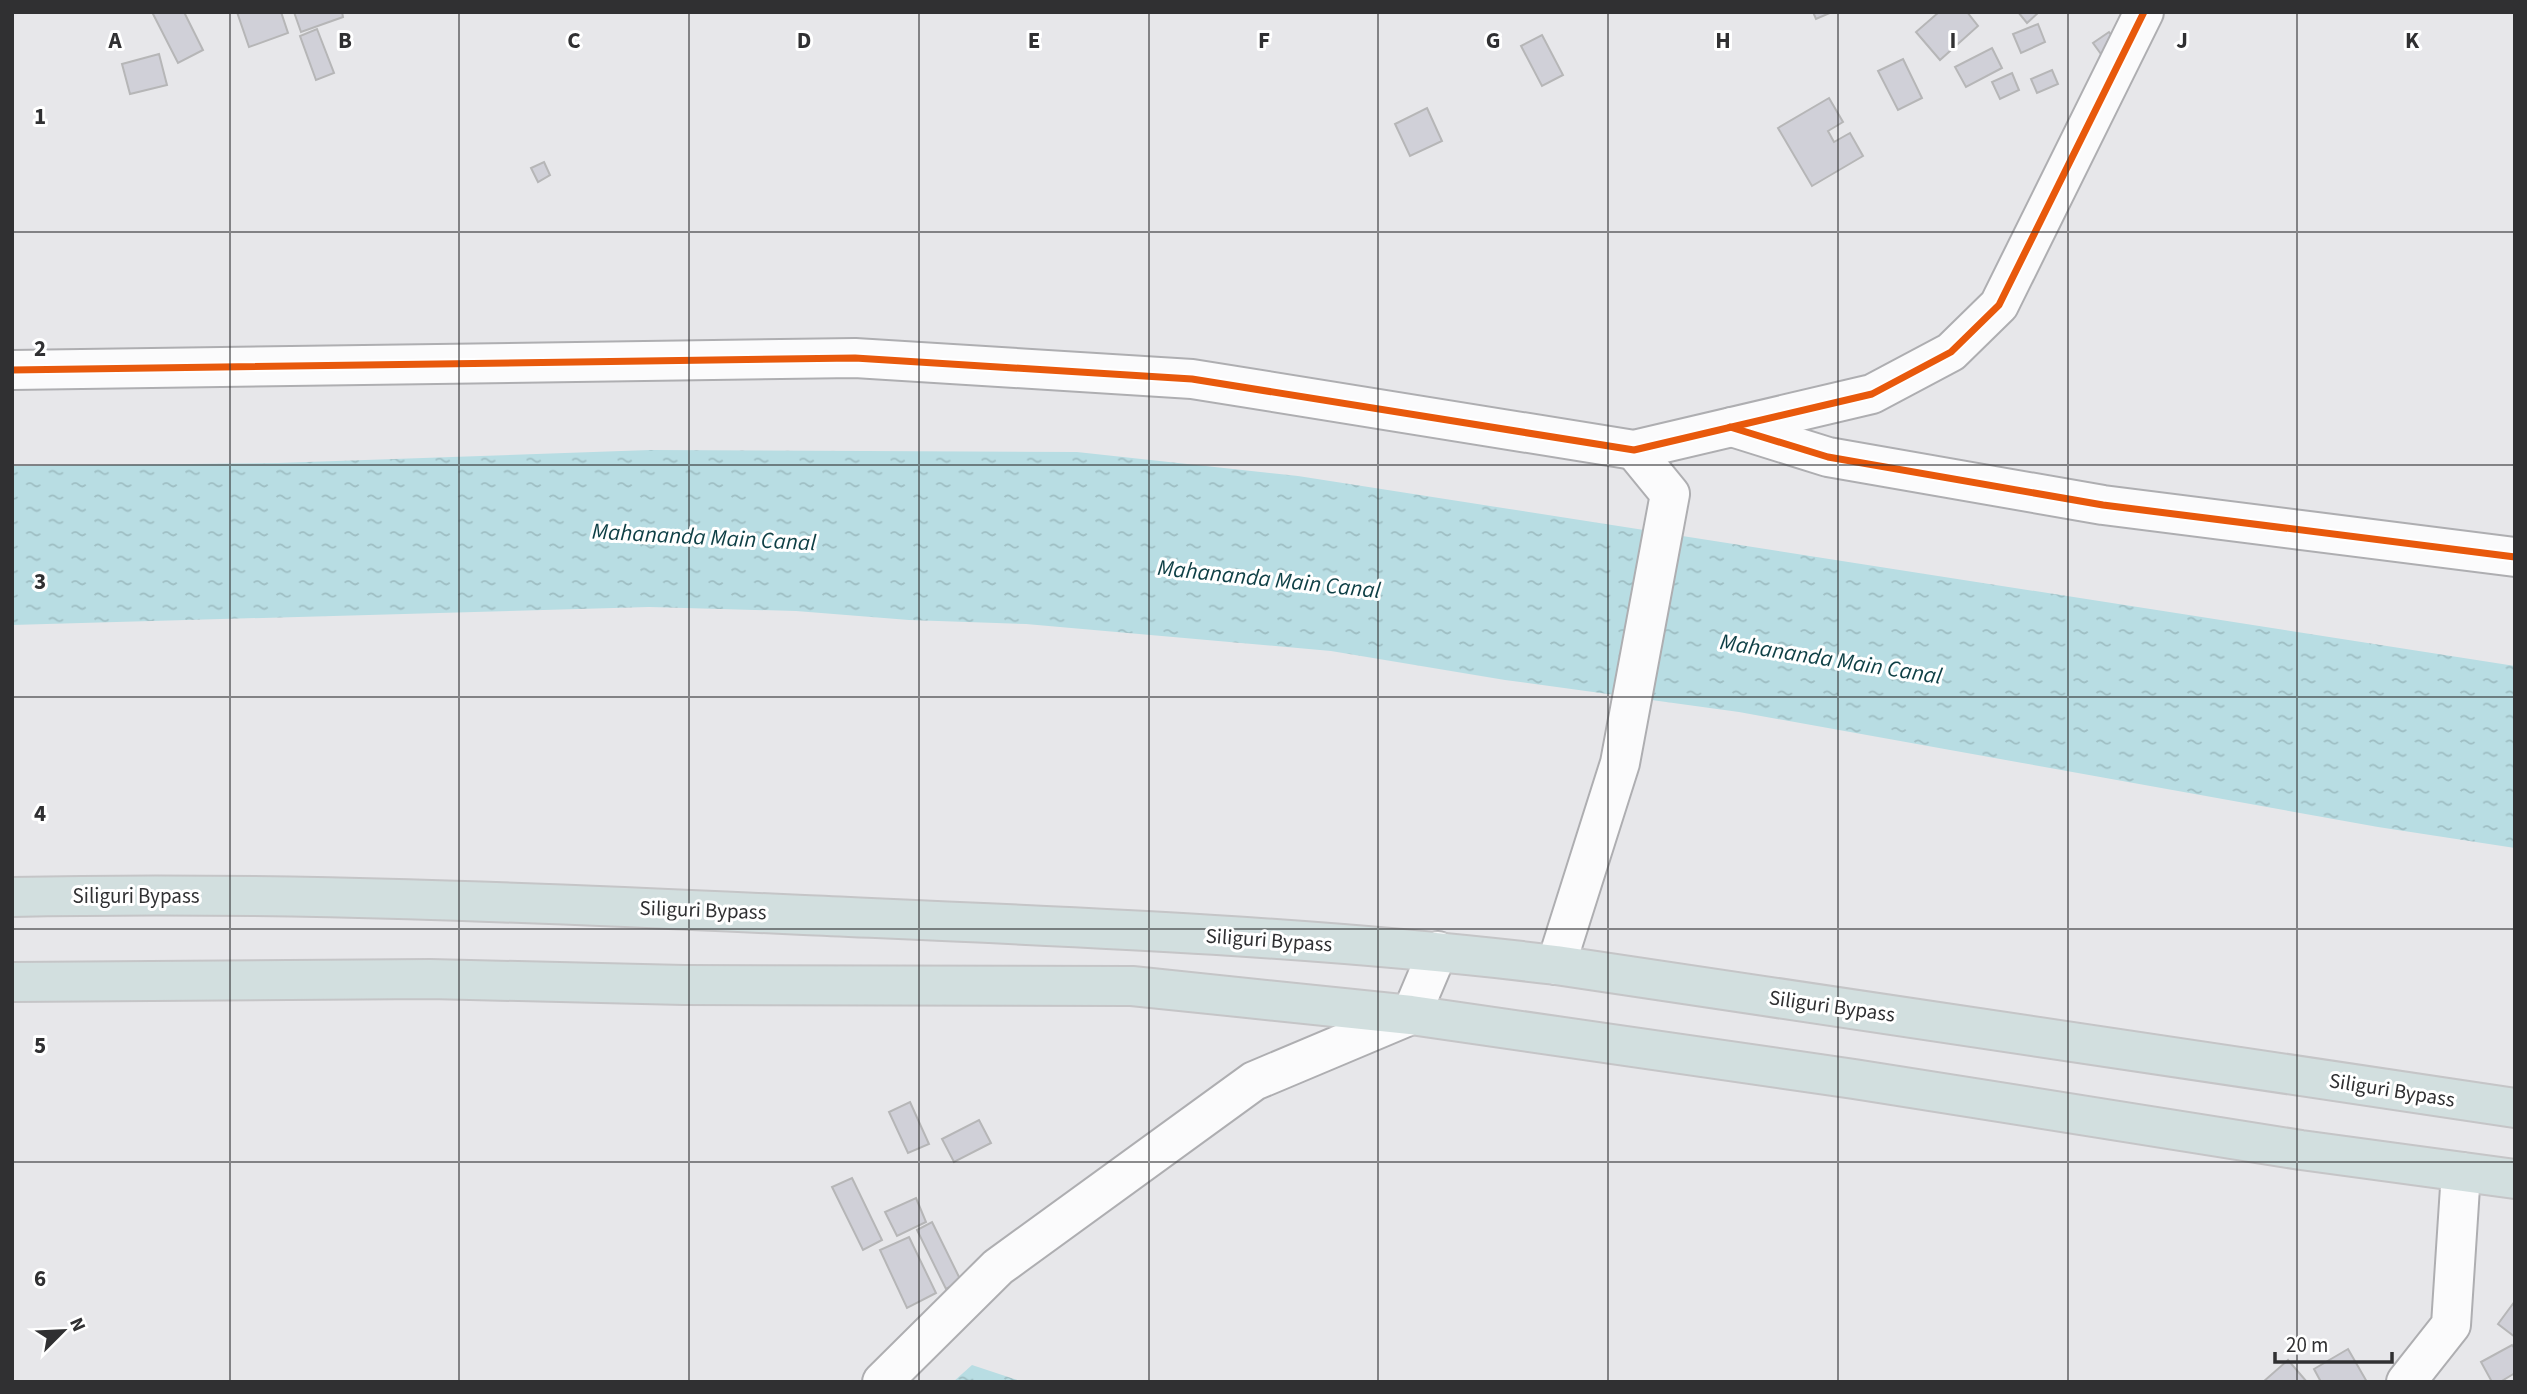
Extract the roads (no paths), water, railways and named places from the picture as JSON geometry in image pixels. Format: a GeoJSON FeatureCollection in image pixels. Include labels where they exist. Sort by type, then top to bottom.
{"type":"FeatureCollection","features":[{"type":"Feature","properties":{"kind":"highway","name":"Siliguri Bypass"},"geometry":{"type":"LineString","coordinates":[[12,897],[158,894],[613,906],[1044,925],[1438,951],[1556,965],[2515,1108]]}},
{"type":"Feature","properties":{"kind":"highway"},"geometry":{"type":"LineString","coordinates":[[12,982],[430,979],[684,985],[1132,986],[1411,1015],[1841,1077],[2301,1150],[2515,1180]]}},
{"type":"Feature","properties":{"kind":"street"},"geometry":{"type":"LineString","coordinates":[[12,370],[855,358],[1192,379],[1634,450],[1872,394],[1951,352],[1999,305],[2144,12]]}},
{"type":"Feature","properties":{"kind":"street"},"geometry":{"type":"LineString","coordinates":[[1730,426],[1828,457],[2103,505],[2515,557]]}},
{"type":"Feature","properties":{"kind":"street"},"geometry":{"type":"LineString","coordinates":[[1556,965],[1620,763],[1670,494],[1634,450]]}},
{"type":"Feature","properties":{"kind":"street"},"geometry":{"type":"LineString","coordinates":[[882,1382],[998,1268],[1254,1081],[1411,1015],[1438,951]]}},
{"type":"Feature","properties":{"kind":"street"},"geometry":{"type":"LineString","coordinates":[[2406,1382],[2451,1325],[2460,1172]]}},
{"type":"Feature","properties":{"kind":"water","name":"Mahananda Main Canal"},"geometry":{"type":"Polygon","coordinates":[[[650,450],[1077,452],[1298,476],[2515,666],[2515,848],[2378,827],[1739,712],[1505,680],[1331,651],[1026,624],[909,620],[796,611],[649,607],[12,625],[12,466],[278,463],[650,450]]]}},
{"type":"Feature","properties":{"kind":"water"},"geometry":{"type":"Polygon","coordinates":[[[972,1365],[1023,1382],[953,1382],[972,1365]]]}}]}
